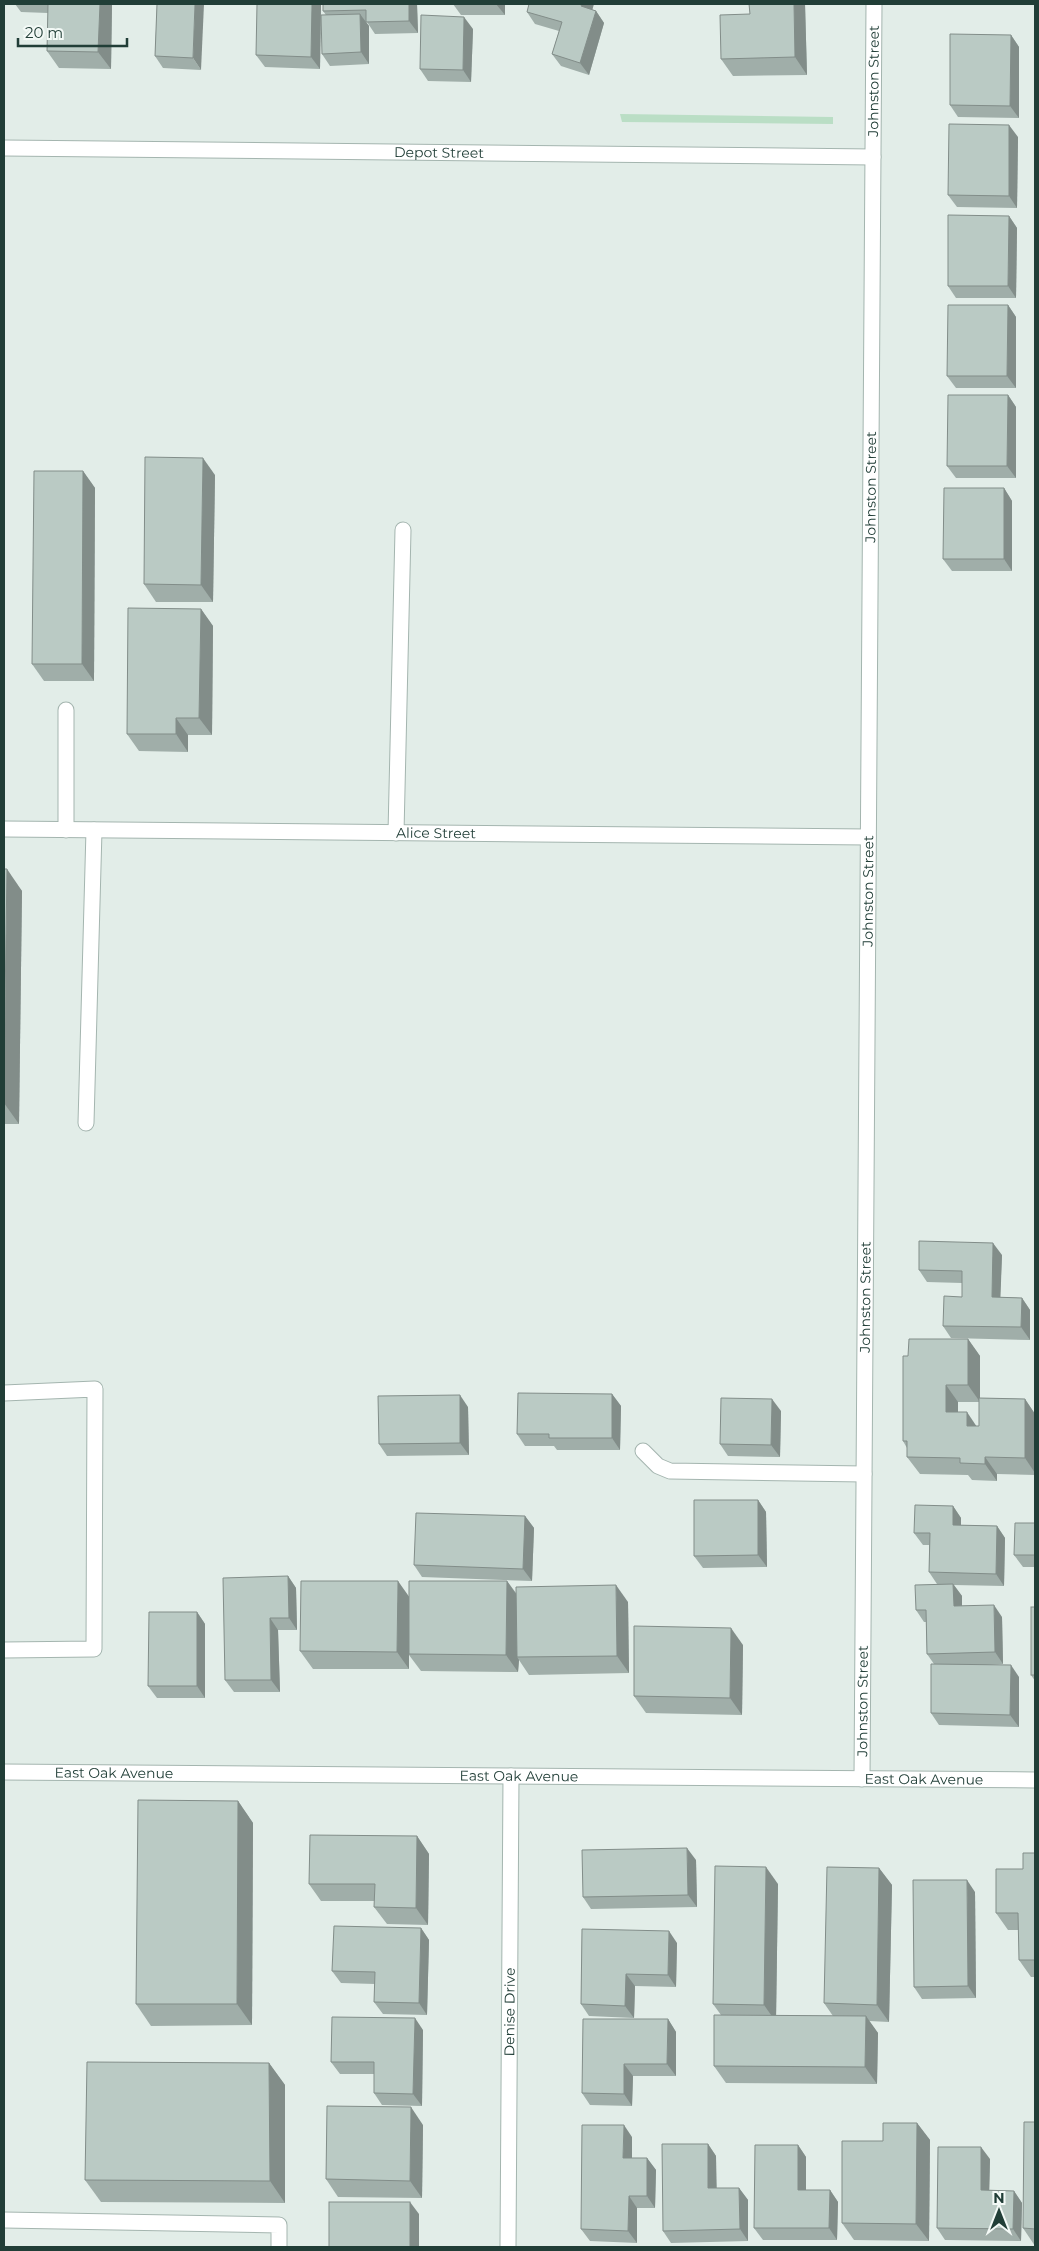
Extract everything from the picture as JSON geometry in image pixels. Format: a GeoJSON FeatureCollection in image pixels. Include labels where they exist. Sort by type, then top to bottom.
{"type":"FeatureCollection","features":[{"type":"Feature","properties":{"kind":"street","name":"Johnston Street"},"geometry":{"type":"LineString","coordinates":[[862,1779],[874,4]]}},
{"type":"Feature","properties":{"kind":"street","name":"Depot Street"},"geometry":{"type":"LineString","coordinates":[[4,148],[873,157]]}},
{"type":"Feature","properties":{"kind":"street"},"geometry":{"type":"LineString","coordinates":[[396,833],[403,530]]}},
{"type":"Feature","properties":{"kind":"street"},"geometry":{"type":"LineString","coordinates":[[66,710],[66,830]]}},
{"type":"Feature","properties":{"kind":"street","name":"Alice Street"},"geometry":{"type":"LineString","coordinates":[[4,829],[868,838]]}},
{"type":"Feature","properties":{"kind":"street"},"geometry":{"type":"LineString","coordinates":[[86,1123],[94,830]]}},
{"type":"Feature","properties":{"kind":"street"},"geometry":{"type":"LineString","coordinates":[[4,1393],[95,1389],[94,1649],[4,1650]]}},
{"type":"Feature","properties":{"kind":"street"},"geometry":{"type":"LineString","coordinates":[[643,1451],[658,1466],[670,1471],[864,1474]]}},
{"type":"Feature","properties":{"kind":"street","name":"East Oak Avenue"},"geometry":{"type":"LineString","coordinates":[[4,1772],[1035,1780]]}},
{"type":"Feature","properties":{"kind":"street","name":"Denise Drive"},"geometry":{"type":"LineString","coordinates":[[508,2247],[511,1776]]}},
{"type":"Feature","properties":{"kind":"street"},"geometry":{"type":"LineString","coordinates":[[4,2220],[279,2225],[279,2247]]}},
{"type":"Feature","properties":{"kind":"green space"},"geometry":{"type":"Polygon","coordinates":[[[620,114],[833,117],[833,124],[622,122],[620,114]]]}},
{"type":"Feature","properties":{"kind":"building"},"geometry":{"type":"Polygon","coordinates":[[[48,4],[100,4],[98,52],[47,51],[48,4]]]}},
{"type":"Feature","properties":{"kind":"building"},"geometry":{"type":"Polygon","coordinates":[[[157,4],[195,4],[193,58],[155,56],[157,4]]]}},
{"type":"Feature","properties":{"kind":"building"},"geometry":{"type":"Polygon","coordinates":[[[257,4],[312,4],[311,57],[256,55],[257,4]]]}},
{"type":"Feature","properties":{"kind":"building"},"geometry":{"type":"Polygon","coordinates":[[[323,4],[409,4],[409,21],[366,22],[366,10],[323,11],[323,4]]]}},
{"type":"Feature","properties":{"kind":"building"},"geometry":{"type":"Polygon","coordinates":[[[529,4],[582,4],[581,6],[596,11],[580,63],[552,54],[562,22],[527,12],[529,4]]]}},
{"type":"Feature","properties":{"kind":"building"},"geometry":{"type":"Polygon","coordinates":[[[749,4],[794,4],[795,57],[721,59],[720,15],[750,14],[749,4]]]}},
{"type":"Feature","properties":{"kind":"building"},"geometry":{"type":"Polygon","coordinates":[[[360,14],[361,52],[322,54],[321,15],[360,14]]]}},
{"type":"Feature","properties":{"kind":"building"},"geometry":{"type":"Polygon","coordinates":[[[421,15],[464,17],[463,70],[420,69],[421,15]]]}},
{"type":"Feature","properties":{"kind":"building"},"geometry":{"type":"Polygon","coordinates":[[[950,34],[1011,35],[1010,106],[950,105],[950,34]]]}},
{"type":"Feature","properties":{"kind":"building"},"geometry":{"type":"Polygon","coordinates":[[[949,124],[1009,125],[1009,196],[948,195],[949,124]]]}},
{"type":"Feature","properties":{"kind":"building"},"geometry":{"type":"Polygon","coordinates":[[[948,215],[1009,216],[1008,286],[948,286],[948,215]]]}},
{"type":"Feature","properties":{"kind":"building"},"geometry":{"type":"Polygon","coordinates":[[[948,305],[1008,305],[1007,376],[947,376],[948,305]]]}},
{"type":"Feature","properties":{"kind":"building"},"geometry":{"type":"Polygon","coordinates":[[[948,395],[1008,395],[1007,466],[947,466],[948,395]]]}},
{"type":"Feature","properties":{"kind":"building"},"geometry":{"type":"Polygon","coordinates":[[[145,457],[203,458],[201,585],[144,584],[145,457]]]}},
{"type":"Feature","properties":{"kind":"building"},"geometry":{"type":"Polygon","coordinates":[[[34,471],[83,471],[82,664],[32,664],[34,471]]]}},
{"type":"Feature","properties":{"kind":"building"},"geometry":{"type":"Polygon","coordinates":[[[944,488],[1004,488],[1004,559],[943,559],[944,488]]]}},
{"type":"Feature","properties":{"kind":"building"},"geometry":{"type":"Polygon","coordinates":[[[128,608],[201,609],[199,718],[176,718],[176,734],[127,734],[128,608]]]}},
{"type":"Feature","properties":{"kind":"building"},"geometry":{"type":"Polygon","coordinates":[[[4,869],[7,869],[4,1072],[4,869]]]}},
{"type":"Feature","properties":{"kind":"building"},"geometry":{"type":"Polygon","coordinates":[[[919,1241],[993,1243],[992,1297],[1022,1298],[1021,1327],[943,1326],[944,1296],[962,1297],[962,1271],[919,1270],[919,1241]]]}},
{"type":"Feature","properties":{"kind":"building"},"geometry":{"type":"Polygon","coordinates":[[[909,1339],[968,1339],[968,1385],[946,1385],[946,1412],[967,1412],[967,1426],[979,1426],[979,1398],[1025,1399],[1025,1458],[985,1457],[985,1464],[960,1463],[960,1458],[907,1457],[907,1441],[903,1441],[903,1356],[908,1356],[909,1339]]]}},
{"type":"Feature","properties":{"kind":"building"},"geometry":{"type":"Polygon","coordinates":[[[518,1393],[612,1394],[612,1438],[549,1438],[549,1434],[517,1434],[518,1393]]]}},
{"type":"Feature","properties":{"kind":"building"},"geometry":{"type":"Polygon","coordinates":[[[460,1395],[460,1443],[379,1444],[378,1396],[460,1395]]]}},
{"type":"Feature","properties":{"kind":"building"},"geometry":{"type":"Polygon","coordinates":[[[721,1398],[772,1399],[771,1445],[720,1444],[721,1398]]]}},
{"type":"Feature","properties":{"kind":"building"},"geometry":{"type":"Polygon","coordinates":[[[694,1500],[758,1500],[758,1555],[694,1556],[694,1500]]]}},
{"type":"Feature","properties":{"kind":"building"},"geometry":{"type":"Polygon","coordinates":[[[915,1505],[953,1506],[953,1525],[997,1526],[996,1574],[929,1572],[930,1533],[914,1533],[915,1505]]]}},
{"type":"Feature","properties":{"kind":"building"},"geometry":{"type":"Polygon","coordinates":[[[416,1513],[525,1516],[523,1569],[414,1565],[416,1513]]]}},
{"type":"Feature","properties":{"kind":"building"},"geometry":{"type":"Polygon","coordinates":[[[1015,1523],[1035,1523],[1035,1555],[1014,1555],[1015,1523]]]}},
{"type":"Feature","properties":{"kind":"building"},"geometry":{"type":"Polygon","coordinates":[[[288,1576],[289,1618],[270,1618],[271,1680],[225,1680],[223,1578],[288,1576]]]}},
{"type":"Feature","properties":{"kind":"building"},"geometry":{"type":"Polygon","coordinates":[[[301,1581],[398,1581],[397,1652],[300,1651],[301,1581]]]}},
{"type":"Feature","properties":{"kind":"building"},"geometry":{"type":"Polygon","coordinates":[[[409,1581],[507,1581],[506,1655],[409,1654],[409,1581]]]}},
{"type":"Feature","properties":{"kind":"building"},"geometry":{"type":"Polygon","coordinates":[[[953,1584],[954,1606],[994,1605],[995,1652],[927,1654],[926,1610],[916,1610],[915,1585],[953,1584]]]}},
{"type":"Feature","properties":{"kind":"building"},"geometry":{"type":"Polygon","coordinates":[[[616,1585],[617,1656],[517,1657],[516,1587],[616,1585]]]}},
{"type":"Feature","properties":{"kind":"building"},"geometry":{"type":"Polygon","coordinates":[[[1031,1607],[1035,1607],[1035,1675],[1031,1675],[1031,1607]]]}},
{"type":"Feature","properties":{"kind":"building"},"geometry":{"type":"Polygon","coordinates":[[[149,1612],[197,1612],[197,1686],[148,1686],[149,1612]]]}},
{"type":"Feature","properties":{"kind":"building"},"geometry":{"type":"Polygon","coordinates":[[[634,1626],[731,1628],[730,1698],[634,1696],[634,1626]]]}},
{"type":"Feature","properties":{"kind":"building"},"geometry":{"type":"Polygon","coordinates":[[[931,1664],[1011,1665],[1010,1715],[931,1713],[931,1664]]]}},
{"type":"Feature","properties":{"kind":"building"},"geometry":{"type":"Polygon","coordinates":[[[138,1800],[238,1801],[237,2004],[136,2004],[138,1800]]]}},
{"type":"Feature","properties":{"kind":"building"},"geometry":{"type":"Polygon","coordinates":[[[310,1835],[417,1836],[416,1908],[374,1907],[375,1884],[309,1884],[310,1835]]]}},
{"type":"Feature","properties":{"kind":"building"},"geometry":{"type":"Polygon","coordinates":[[[687,1848],[688,1895],[583,1897],[582,1850],[687,1848]]]}},
{"type":"Feature","properties":{"kind":"building"},"geometry":{"type":"Polygon","coordinates":[[[1023,1853],[1035,1853],[1035,1960],[1019,1960],[1018,1913],[996,1913],[996,1869],[1023,1869],[1023,1853]]]}},
{"type":"Feature","properties":{"kind":"building"},"geometry":{"type":"Polygon","coordinates":[[[715,1866],[766,1867],[764,2005],[713,2004],[715,1866]]]}},
{"type":"Feature","properties":{"kind":"building"},"geometry":{"type":"Polygon","coordinates":[[[827,1867],[879,1868],[877,2005],[824,2003],[827,1867]]]}},
{"type":"Feature","properties":{"kind":"building"},"geometry":{"type":"Polygon","coordinates":[[[913,1880],[967,1880],[968,1986],[914,1987],[913,1880]]]}},
{"type":"Feature","properties":{"kind":"building"},"geometry":{"type":"Polygon","coordinates":[[[334,1926],[421,1928],[419,2003],[374,2002],[375,1972],[332,1971],[334,1926]]]}},
{"type":"Feature","properties":{"kind":"building"},"geometry":{"type":"Polygon","coordinates":[[[582,1929],[669,1931],[668,1975],[626,1974],[625,2006],[581,2004],[582,1929]]]}},
{"type":"Feature","properties":{"kind":"building"},"geometry":{"type":"Polygon","coordinates":[[[714,2015],[866,2016],[865,2067],[714,2066],[714,2015]]]}},
{"type":"Feature","properties":{"kind":"building"},"geometry":{"type":"Polygon","coordinates":[[[332,2017],[415,2018],[413,2094],[374,2093],[374,2062],[331,2062],[332,2017]]]}},
{"type":"Feature","properties":{"kind":"building"},"geometry":{"type":"Polygon","coordinates":[[[583,2019],[668,2019],[667,2064],[624,2064],[624,2094],[582,2093],[583,2019]]]}},
{"type":"Feature","properties":{"kind":"building"},"geometry":{"type":"Polygon","coordinates":[[[87,2062],[269,2063],[270,2181],[85,2180],[87,2062]]]}},
{"type":"Feature","properties":{"kind":"building"},"geometry":{"type":"Polygon","coordinates":[[[327,2106],[411,2107],[410,2181],[326,2179],[327,2106]]]}},
{"type":"Feature","properties":{"kind":"building"},"geometry":{"type":"Polygon","coordinates":[[[1024,2122],[1035,2122],[1035,2229],[1023,2228],[1024,2122]]]}},
{"type":"Feature","properties":{"kind":"building"},"geometry":{"type":"Polygon","coordinates":[[[883,2123],[917,2123],[916,2224],[842,2223],[842,2141],[883,2141],[883,2123]]]}},
{"type":"Feature","properties":{"kind":"building"},"geometry":{"type":"Polygon","coordinates":[[[582,2125],[624,2125],[623,2158],[647,2158],[647,2196],[629,2196],[628,2231],[581,2229],[582,2125]]]}},
{"type":"Feature","properties":{"kind":"building"},"geometry":{"type":"Polygon","coordinates":[[[662,2144],[708,2144],[708,2188],[739,2188],[740,2229],[663,2231],[662,2144]]]}},
{"type":"Feature","properties":{"kind":"building"},"geometry":{"type":"Polygon","coordinates":[[[755,2145],[798,2145],[798,2190],[830,2190],[829,2228],[754,2228],[755,2145]]]}},
{"type":"Feature","properties":{"kind":"building"},"geometry":{"type":"Polygon","coordinates":[[[938,2147],[981,2147],[981,2190],[1014,2191],[1013,2229],[937,2228],[938,2147]]]}},
{"type":"Feature","properties":{"kind":"building"},"geometry":{"type":"Polygon","coordinates":[[[329,2202],[410,2202],[410,2247],[329,2247],[329,2202]]]}}]}
